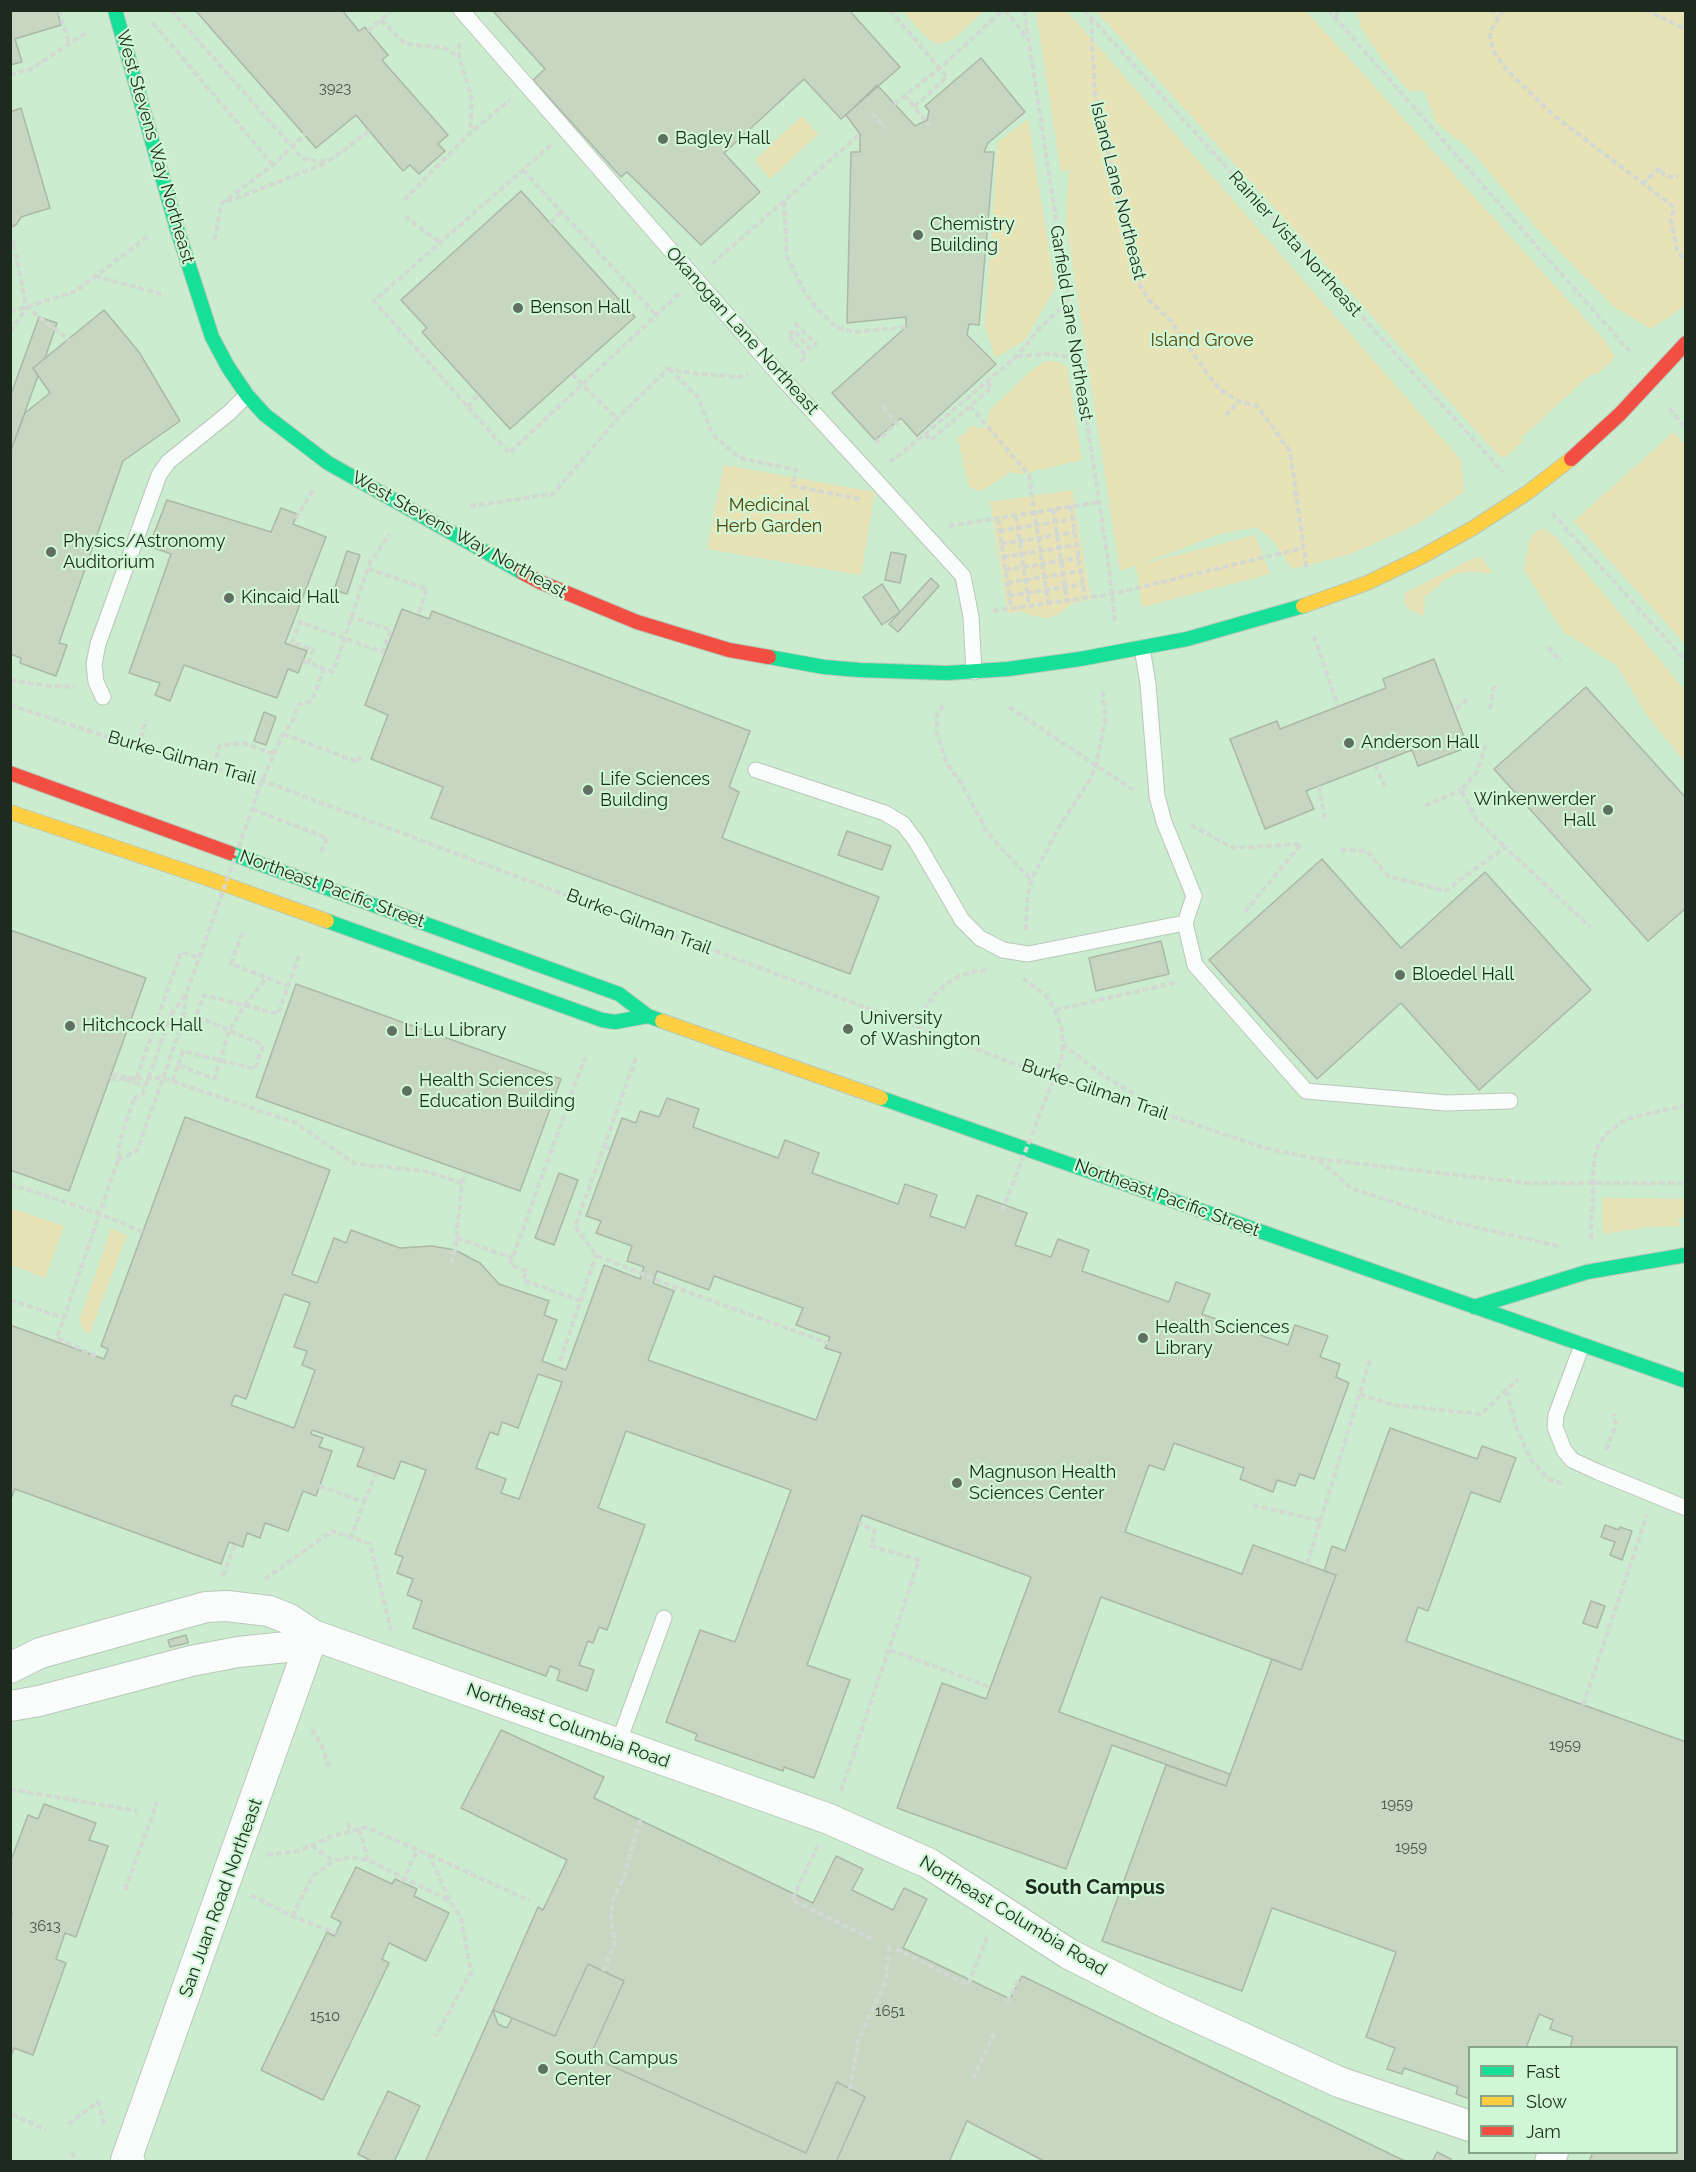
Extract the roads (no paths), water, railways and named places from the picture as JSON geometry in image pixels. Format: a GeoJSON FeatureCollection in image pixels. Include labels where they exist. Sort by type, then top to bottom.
{"type":"FeatureCollection","features":[{"type":"Feature","properties":{"kind":"main road","name":"West Stevens Way Northeast"},"geometry":{"type":"LineString","coordinates":[[115,10],[177,229],[213,337],[228,367],[248,395],[272,421],[328,463],[540,582],[636,622],[729,650],[824,667],[918,672],[974,672],[1041,666],[1142,648],[1228,629],[1310,604],[1366,583],[1421,557],[1527,493],[1581,450],[1620,414],[1686,343]]}},
{"type":"Feature","properties":{"kind":"main road","name":"Northeast Pacific Street"},"geometry":{"type":"LineString","coordinates":[[10,773],[619,994],[648,1016],[1686,1381]]}},
{"type":"Feature","properties":{"kind":"main road","name":"Northeast Pacific Street"},"geometry":{"type":"LineString","coordinates":[[10,812],[221,883],[602,1020],[615,1022],[648,1016]]}},
{"type":"Feature","properties":{"kind":"main road"},"geometry":{"type":"LineString","coordinates":[[1474,1307],[1587,1272],[1686,1255]]}},
{"type":"Feature","properties":{"kind":"street","name":"Northeast Columbia Road"},"geometry":{"type":"LineString","coordinates":[[10,1668],[40,1653],[206,1607],[238,1606],[269,1611],[289,1619],[313,1635],[829,1819],[928,1863],[1059,1948],[1160,2000],[1340,2082],[1468,2125]]}},
{"type":"Feature","properties":{"kind":"street"},"geometry":{"type":"LineString","coordinates":[[10,1706],[39,1701],[191,1661],[238,1652],[287,1647],[313,1635]]}},
{"type":"Feature","properties":{"kind":"street","name":"San Juan Road Northeast"},"geometry":{"type":"LineString","coordinates":[[128,2161],[313,1635]]}},
{"type":"Feature","properties":{"kind":"lane","name":"Okanogan Lane Northeast"},"geometry":{"type":"LineString","coordinates":[[461,10],[782,378],[963,576],[971,617],[974,672]]}},
{"type":"Feature","properties":{"kind":"lane"},"geometry":{"type":"LineString","coordinates":[[103,698],[96,682],[94,664],[98,644],[159,475],[168,462],[248,395]]}},
{"type":"Feature","properties":{"kind":"lane"},"geometry":{"type":"LineString","coordinates":[[1142,648],[1148,684],[1156,796],[1194,896],[1185,923],[1196,965],[1306,1091],[1446,1103],[1510,1101]]}},
{"type":"Feature","properties":{"kind":"lane"},"geometry":{"type":"LineString","coordinates":[[756,770],[885,813],[903,824],[916,841],[962,920],[981,938],[1003,950],[1028,954],[1185,923]]}},
{"type":"Feature","properties":{"kind":"lane"},"geometry":{"type":"LineString","coordinates":[[1582,1345],[1556,1415],[1555,1427],[1564,1450],[1572,1460],[1686,1508]]}},
{"type":"Feature","properties":{"kind":"lane"},"geometry":{"type":"LineString","coordinates":[[618,1744],[664,1618]]}},
{"type":"Feature","properties":{"kind":"place","name":"Bagley Hall"},"geometry":{"type":"Point","coordinates":[663,139]}},
{"type":"Feature","properties":{"kind":"place","name":"Chemistry Building"},"geometry":{"type":"Point","coordinates":[918,235]}},
{"type":"Feature","properties":{"kind":"place","name":"Benson Hall"},"geometry":{"type":"Point","coordinates":[518,308]}},
{"type":"Feature","properties":{"kind":"place","name":"Physics/Astronomy Auditorium"},"geometry":{"type":"Point","coordinates":[51,552]}},
{"type":"Feature","properties":{"kind":"place","name":"Kincaid Hall"},"geometry":{"type":"Point","coordinates":[229,598]}},
{"type":"Feature","properties":{"kind":"place","name":"Anderson Hall"},"geometry":{"type":"Point","coordinates":[1349,743]}},
{"type":"Feature","properties":{"kind":"place","name":"Life Sciences Building"},"geometry":{"type":"Point","coordinates":[588,790]}},
{"type":"Feature","properties":{"kind":"place","name":"Winkenwerder Hall"},"geometry":{"type":"Point","coordinates":[1608,810]}},
{"type":"Feature","properties":{"kind":"place","name":"Bloedel Hall"},"geometry":{"type":"Point","coordinates":[1400,975]}},
{"type":"Feature","properties":{"kind":"place","name":"Hitchcock Hall"},"geometry":{"type":"Point","coordinates":[70,1026]}},
{"type":"Feature","properties":{"kind":"place","name":"University of Washington"},"geometry":{"type":"Point","coordinates":[848,1029]}},
{"type":"Feature","properties":{"kind":"place","name":"Li Lu Library"},"geometry":{"type":"Point","coordinates":[392,1031]}},
{"type":"Feature","properties":{"kind":"place","name":"Health Sciences Education Building"},"geometry":{"type":"Point","coordinates":[407,1091]}},
{"type":"Feature","properties":{"kind":"place","name":"Health Sciences Library"},"geometry":{"type":"Point","coordinates":[1143,1338]}},
{"type":"Feature","properties":{"kind":"place","name":"Magnuson Health Sciences Center"},"geometry":{"type":"Point","coordinates":[957,1483]}},
{"type":"Feature","properties":{"kind":"place","name":"South Campus Center"},"geometry":{"type":"Point","coordinates":[543,2069]}},
{"type":"Feature","properties":{"kind":"district","name":"South Campus"},"geometry":{"type":"Point","coordinates":[1095,1888]}},
{"type":"Feature","properties":{"kind":"park label","name":"Island Grove"},"geometry":{"type":"Point","coordinates":[1202,341]}},
{"type":"Feature","properties":{"kind":"park label","name":"Medicinal Herb Garden"},"geometry":{"type":"Point","coordinates":[769,516]}}]}
